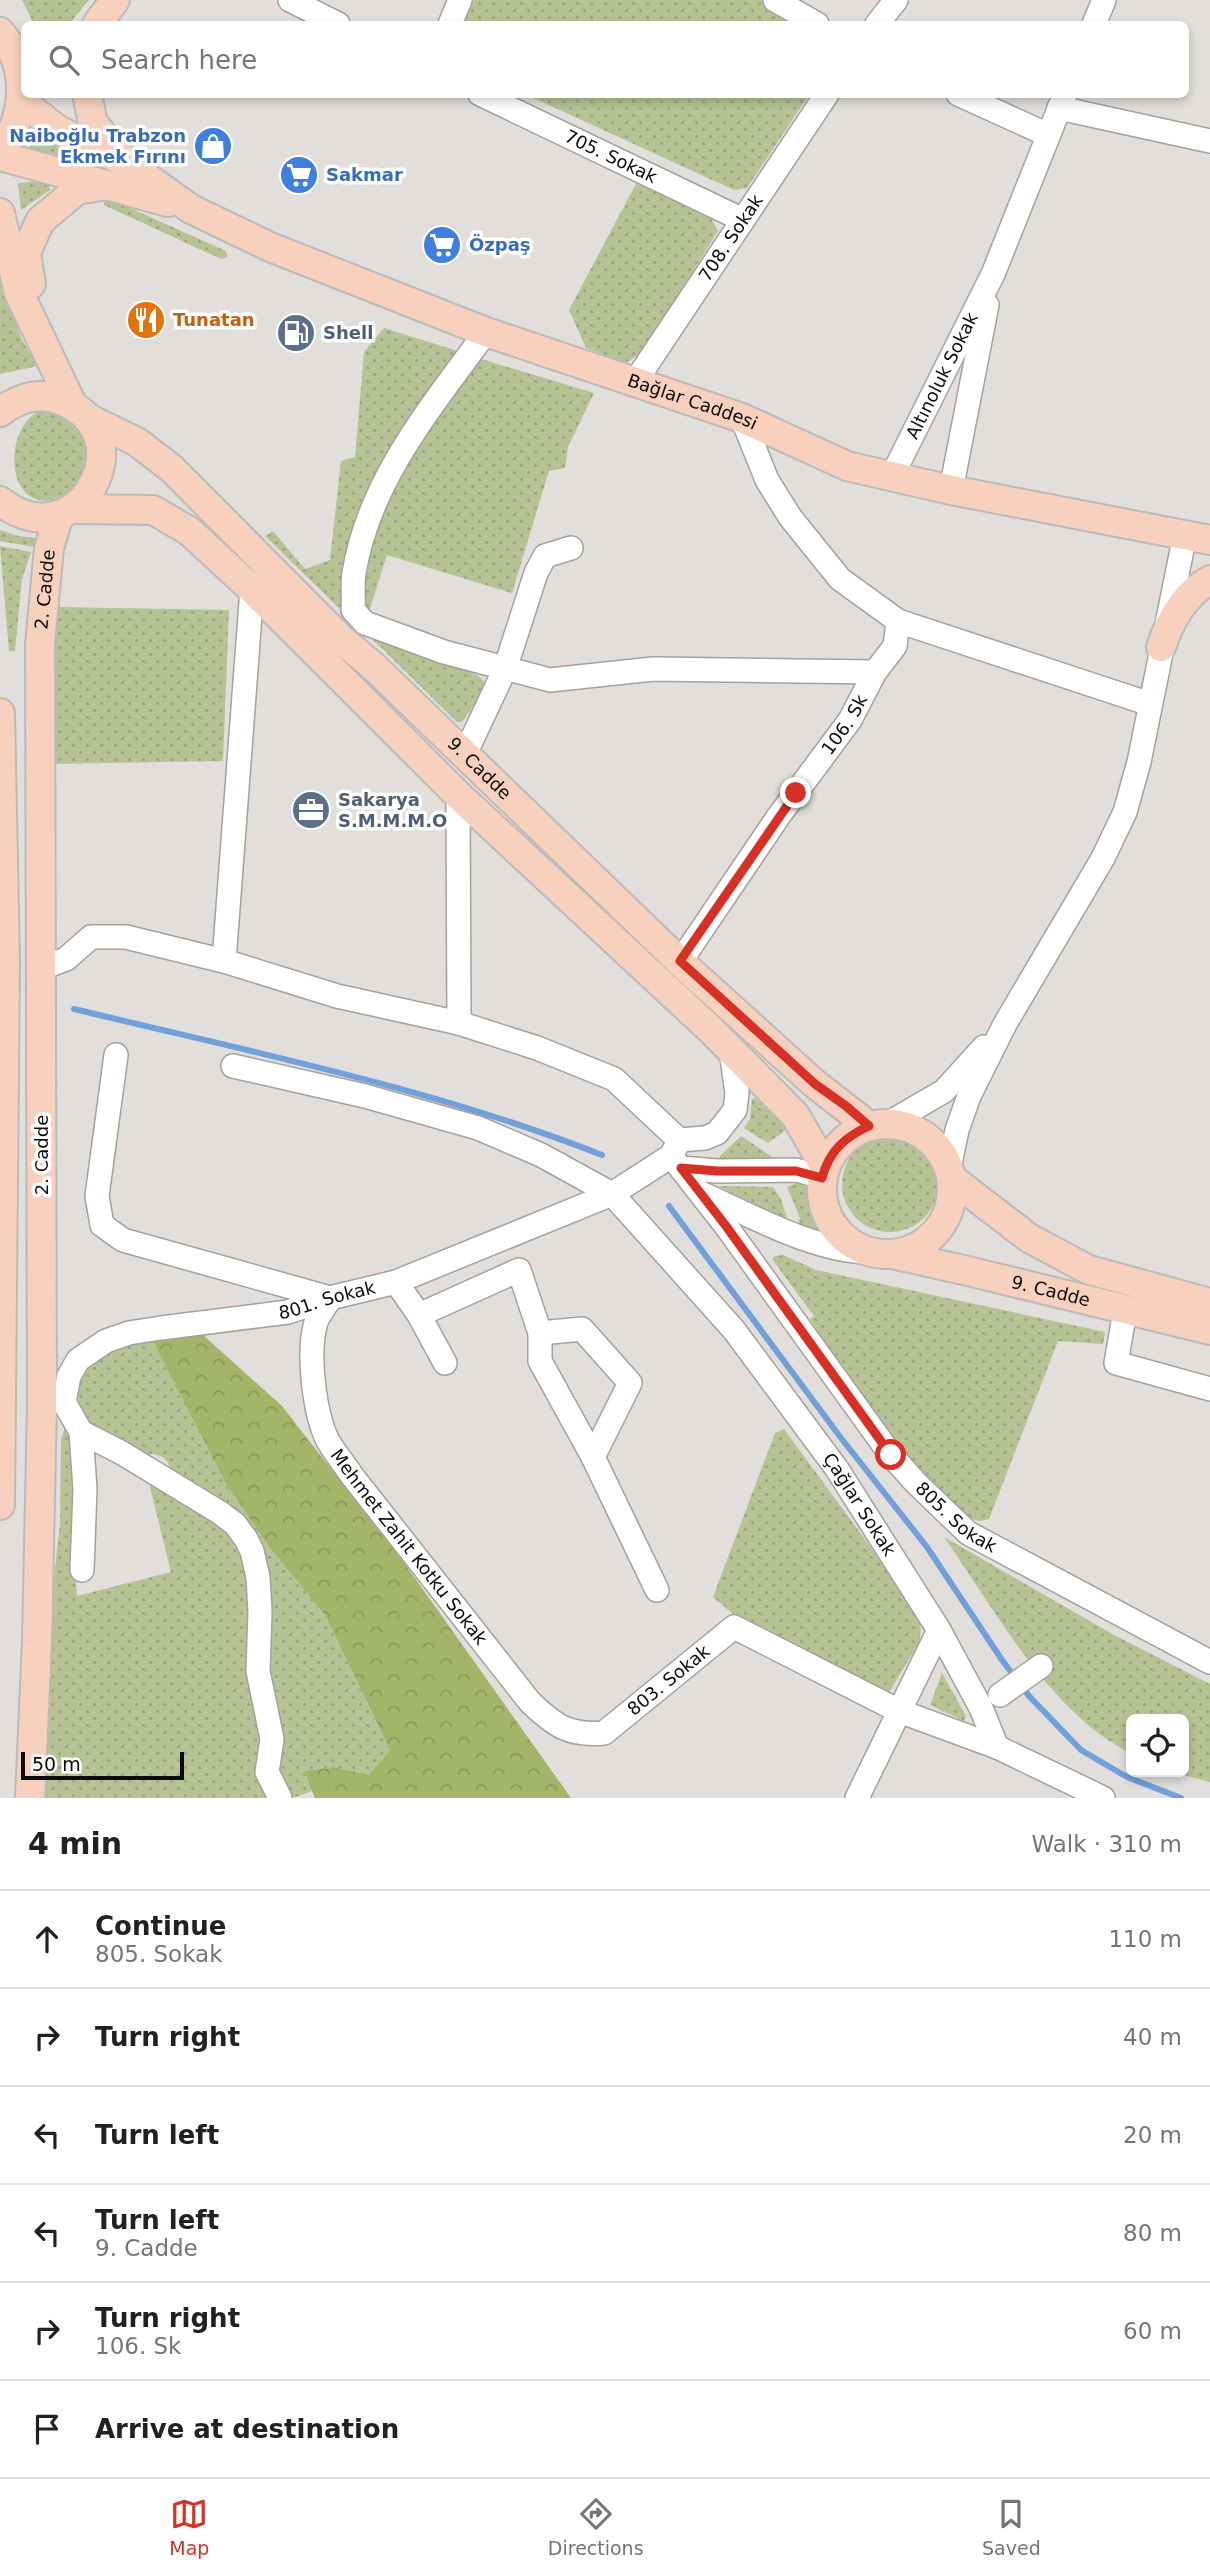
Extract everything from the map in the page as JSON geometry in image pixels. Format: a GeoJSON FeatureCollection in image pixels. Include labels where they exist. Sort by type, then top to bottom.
{"type":"FeatureCollection","features":[{"type":"Feature","properties":{"kind":"main road"},"geometry":{"type":"LineString","coordinates":[[99,21],[115,0]]}},
{"type":"Feature","properties":{"kind":"main road"},"geometry":{"type":"LineString","coordinates":[[0,32],[7,40],[18,65],[21,87]]}},
{"type":"Feature","properties":{"kind":"main road"},"geometry":{"type":"LineString","coordinates":[[21,98],[12,136],[0,155],[119,174]]}},
{"type":"Feature","properties":{"kind":"main road"},"geometry":{"type":"LineString","coordinates":[[26,98],[58,130],[119,174]]}},
{"type":"Feature","properties":{"kind":"main road"},"geometry":{"type":"LineString","coordinates":[[88,98],[93,123],[119,174]]}},
{"type":"Feature","properties":{"kind":"main road"},"geometry":{"type":"LineString","coordinates":[[38,332],[26,253],[40,221],[77,190],[119,174]]}},
{"type":"Feature","properties":{"kind":"main road","name":"Bağlar Caddesi"},"geometry":{"type":"LineString","coordinates":[[119,174],[217,224],[294,258],[486,332],[742,418],[847,466],[951,490],[1198,538]]}},
{"type":"Feature","properties":{"kind":"main road"},"geometry":{"type":"LineString","coordinates":[[0,213],[19,293],[80,411],[99,436],[102,457],[98,477],[88,495],[66,512]]}},
{"type":"Feature","properties":{"kind":"main road","name":"9. Cadde"},"geometry":{"type":"LineString","coordinates":[[0,412],[13,402],[32,396],[53,397],[137,443],[171,468],[342,640],[373,666],[680,961],[815,1084],[879,1125]]}},
{"type":"Feature","properties":{"kind":"main road","name":"9. Cadde"},"geometry":{"type":"LineString","coordinates":[[0,501],[9,509],[25,516],[153,510],[189,531],[252,589],[458,795],[731,1051],[795,1115],[824,1172]]}},
{"type":"Feature","properties":{"kind":"main road","name":"2. Cadde"},"geometry":{"type":"LineString","coordinates":[[30,1798],[37,1641],[53,1403],[42,968],[40,644],[50,548],[66,512]]}},
{"type":"Feature","properties":{"kind":"main road"},"geometry":{"type":"LineString","coordinates":[[1161,647],[1169,622],[1197,587],[1210,580]]}},
{"type":"Feature","properties":{"kind":"main road"},"geometry":{"type":"LineString","coordinates":[[0,713],[0,1505]]}},
{"type":"Feature","properties":{"kind":"main road"},"geometry":{"type":"LineString","coordinates":[[879,1125],[909,1128],[926,1137],[940,1151],[950,1174],[952,1196],[947,1214],[937,1230],[916,1246],[879,1253],[851,1244],[836,1231],[821,1196],[824,1172],[835,1149],[850,1135],[879,1125]]}},
{"type":"Feature","properties":{"kind":"main road","name":"9. Cadde"},"geometry":{"type":"LineString","coordinates":[[950,1174],[1029,1238],[1089,1270],[1210,1303]]}},
{"type":"Feature","properties":{"kind":"main road","name":"9. Cadde"},"geometry":{"type":"LineString","coordinates":[[879,1253],[968,1270],[1210,1330]]}},
{"type":"Feature","properties":{"kind":"street"},"geometry":{"type":"LineString","coordinates":[[290,0],[332,21]]}},
{"type":"Feature","properties":{"kind":"street"},"geometry":{"type":"LineString","coordinates":[[451,21],[460,0]]}},
{"type":"Feature","properties":{"kind":"street"},"geometry":{"type":"LineString","coordinates":[[775,0],[812,21]]}},
{"type":"Feature","properties":{"kind":"street"},"geometry":{"type":"LineString","coordinates":[[879,21],[896,0]]}},
{"type":"Feature","properties":{"kind":"street"},"geometry":{"type":"LineString","coordinates":[[1095,21],[1104,0]]}},
{"type":"Feature","properties":{"kind":"street","name":"705. Sokak"},"geometry":{"type":"LineString","coordinates":[[488,98],[743,220]]}},
{"type":"Feature","properties":{"kind":"street","name":"708. Sokak"},"geometry":{"type":"LineString","coordinates":[[635,382],[824,98]]}},
{"type":"Feature","properties":{"kind":"street"},"geometry":{"type":"LineString","coordinates":[[967,98],[1048,135]]}},
{"type":"Feature","properties":{"kind":"street"},"geometry":{"type":"LineString","coordinates":[[1062,101],[1210,141]]}},
{"type":"Feature","properties":{"kind":"street","name":"Altınoluk Sokak"},"geometry":{"type":"LineString","coordinates":[[892,476],[993,274],[1062,101]]}},
{"type":"Feature","properties":{"kind":"street","name":"Altınoluk Sokak"},"geometry":{"type":"LineString","coordinates":[[951,490],[993,274]]}},
{"type":"Feature","properties":{"kind":"street"},"geometry":{"type":"LineString","coordinates":[[486,332],[402,450],[378,495],[363,535],[354,574],[353,610],[365,624],[444,652],[550,680],[653,668],[875,671]]}},
{"type":"Feature","properties":{"kind":"street"},"geometry":{"type":"LineString","coordinates":[[742,418],[767,481],[790,517],[840,579],[898,621],[1150,704]]}},
{"type":"Feature","properties":{"kind":"street"},"geometry":{"type":"LineString","coordinates":[[950,1174],[957,1130],[969,1096],[1005,1024],[1103,858],[1125,812],[1139,762],[1161,647],[1198,538]]}},
{"type":"Feature","properties":{"kind":"street"},"geometry":{"type":"LineString","coordinates":[[464,754],[505,669],[536,573],[545,556],[571,548]]}},
{"type":"Feature","properties":{"kind":"street"},"geometry":{"type":"LineString","coordinates":[[224,961],[252,589]]}},
{"type":"Feature","properties":{"kind":"street","name":"106. Sk"},"geometry":{"type":"LineString","coordinates":[[680,961],[778,817],[838,737],[875,671],[895,646],[898,621]]}},
{"type":"Feature","properties":{"kind":"street"},"geometry":{"type":"LineString","coordinates":[[458,795],[459,1023]]}},
{"type":"Feature","properties":{"kind":"street","name":"805. Sokak"},"geometry":{"type":"LineString","coordinates":[[42,968],[66,960],[91,937],[126,937],[224,961],[337,996],[459,1023],[537,1048],[614,1079],[677,1154],[701,1192],[891,1455],[916,1483],[968,1533],[1210,1662]]}},
{"type":"Feature","properties":{"kind":"street"},"geometry":{"type":"LineString","coordinates":[[879,1125],[944,1091],[1005,1024]]}},
{"type":"Feature","properties":{"kind":"street"},"geometry":{"type":"LineString","coordinates":[[677,1154],[717,1133],[735,1110],[737,1093],[731,1051]]}},
{"type":"Feature","properties":{"kind":"street"},"geometry":{"type":"LineString","coordinates":[[116,1055],[97,1196],[102,1225],[123,1240],[330,1298]]}},
{"type":"Feature","properties":{"kind":"street","name":"Çağlar Sokak"},"geometry":{"type":"LineString","coordinates":[[233,1066],[365,1096],[478,1128],[541,1155],[611,1194],[742,1341],[837,1469],[939,1630],[981,1708],[997,1747]]}},
{"type":"Feature","properties":{"kind":"street"},"geometry":{"type":"LineString","coordinates":[[677,1154],[729,1171],[824,1172]]}},
{"type":"Feature","properties":{"kind":"street","name":"801. Sokak"},"geometry":{"type":"LineString","coordinates":[[53,1403],[78,1360],[106,1342],[129,1333],[288,1312],[330,1298],[396,1282],[611,1194],[677,1154]]}},
{"type":"Feature","properties":{"kind":"street"},"geometry":{"type":"LineString","coordinates":[[701,1192],[788,1231],[841,1248],[879,1253]]}},
{"type":"Feature","properties":{"kind":"street"},"geometry":{"type":"LineString","coordinates":[[419,1315],[519,1270],[540,1333],[540,1361],[593,1457],[657,1590]]}},
{"type":"Feature","properties":{"kind":"street"},"geometry":{"type":"LineString","coordinates":[[396,1282],[419,1315],[445,1363]]}},
{"type":"Feature","properties":{"kind":"street","name":"Mehmet Zahit Kotku Sokak"},"geometry":{"type":"LineString","coordinates":[[330,1298],[316,1322],[313,1353],[313,1385],[320,1421],[328,1441],[353,1477],[530,1702],[550,1721],[570,1732],[604,1732]]}},
{"type":"Feature","properties":{"kind":"street"},"geometry":{"type":"LineString","coordinates":[[1125,1311],[1116,1363],[1210,1390]]}},
{"type":"Feature","properties":{"kind":"street"},"geometry":{"type":"LineString","coordinates":[[540,1333],[582,1329],[630,1383],[593,1457]]}},
{"type":"Feature","properties":{"kind":"street"},"geometry":{"type":"LineString","coordinates":[[53,1403],[81,1432],[122,1453],[219,1512],[236,1524],[246,1539],[255,1563],[259,1590],[258,1671],[272,1739],[267,1772],[279,1798]]}},
{"type":"Feature","properties":{"kind":"street"},"geometry":{"type":"LineString","coordinates":[[81,1432],[85,1489],[82,1570]]}},
{"type":"Feature","properties":{"kind":"street","name":"803. Sokak"},"geometry":{"type":"LineString","coordinates":[[604,1732],[734,1627],[899,1711]]}},
{"type":"Feature","properties":{"kind":"street"},"geometry":{"type":"LineString","coordinates":[[857,1798],[939,1630]]}},
{"type":"Feature","properties":{"kind":"street"},"geometry":{"type":"LineString","coordinates":[[1000,1695],[1041,1666]]}},
{"type":"Feature","properties":{"kind":"street"},"geometry":{"type":"LineString","coordinates":[[899,1711],[997,1747],[1098,1797]]}},
{"type":"Feature","properties":{"kind":"green space"},"geometry":{"type":"Polygon","coordinates":[[[22,0],[89,0],[72,21],[32,21],[22,0]]]}},
{"type":"Feature","properties":{"kind":"green space"},"geometry":{"type":"Polygon","coordinates":[[[474,0],[762,0],[802,21],[464,21],[474,0]]]}},
{"type":"Feature","properties":{"kind":"green space"},"geometry":{"type":"Polygon","coordinates":[[[534,98],[807,98],[747,188],[734,190],[534,98]]]}},
{"type":"Feature","properties":{"kind":"green space"},"geometry":{"type":"Polygon","coordinates":[[[36,130],[71,154],[69,161],[26,159],[36,130]]]}},
{"type":"Feature","properties":{"kind":"green space"},"geometry":{"type":"Polygon","coordinates":[[[48,180],[50,190],[21,210],[18,183],[48,180]]]}},
{"type":"Feature","properties":{"kind":"green space"},"geometry":{"type":"Polygon","coordinates":[[[638,180],[707,211],[718,231],[643,352],[626,363],[586,348],[569,310],[638,180]]]}},
{"type":"Feature","properties":{"kind":"green space"},"geometry":{"type":"Polygon","coordinates":[[[110,199],[226,251],[227,257],[221,259],[104,205],[104,200],[110,199]]]}},
{"type":"Feature","properties":{"kind":"green space"},"geometry":{"type":"Polygon","coordinates":[[[0,278],[22,340],[38,366],[0,374],[0,278]]]}},
{"type":"Feature","properties":{"kind":"green space"},"geometry":{"type":"Polygon","coordinates":[[[384,328],[464,353],[424,409],[342,611],[265,536],[273,531],[305,569],[330,560],[341,461],[355,457],[364,352],[384,328]]]}},
{"type":"Feature","properties":{"kind":"green space"},"geometry":{"type":"Polygon","coordinates":[[[478,358],[594,393],[568,447],[565,468],[549,471],[512,593],[387,555],[367,618],[359,606],[365,553],[383,497],[478,358]]]}},
{"type":"Feature","properties":{"kind":"green space"},"geometry":{"type":"Polygon","coordinates":[[[46,408],[86,430],[87,476],[66,495],[42,501],[28,495],[19,483],[15,448],[21,431],[31,417],[46,408]]]}},
{"type":"Feature","properties":{"kind":"green space"},"geometry":{"type":"Polygon","coordinates":[[[0,530],[18,536],[39,538],[34,547],[0,541],[0,530]]]}},
{"type":"Feature","properties":{"kind":"green space"},"geometry":{"type":"Polygon","coordinates":[[[0,546],[31,552],[22,579],[15,651],[9,651],[0,546]]]}},
{"type":"Feature","properties":{"kind":"green space"},"geometry":{"type":"Polygon","coordinates":[[[57,607],[229,610],[223,761],[48,764],[57,607]]]}},
{"type":"Feature","properties":{"kind":"green space"},"geometry":{"type":"Polygon","coordinates":[[[368,630],[477,675],[484,681],[486,688],[462,722],[457,722],[365,632],[368,630]]]}},
{"type":"Feature","properties":{"kind":"green space"},"geometry":{"type":"Polygon","coordinates":[[[755,1098],[786,1130],[768,1143],[744,1128],[750,1119],[752,1099],[755,1098]]]}},
{"type":"Feature","properties":{"kind":"green space"},"geometry":{"type":"Polygon","coordinates":[[[741,1136],[774,1158],[774,1164],[721,1161],[719,1157],[741,1136]]]}},
{"type":"Feature","properties":{"kind":"green space"},"geometry":{"type":"Polygon","coordinates":[[[890,1136],[908,1140],[924,1150],[934,1166],[938,1184],[934,1202],[924,1218],[908,1228],[890,1232],[872,1228],[856,1218],[846,1202],[842,1184],[846,1166],[856,1150],[872,1140],[890,1136]]]}},
{"type":"Feature","properties":{"kind":"green space"},"geometry":{"type":"Polygon","coordinates":[[[796,1183],[812,1194],[825,1230],[823,1235],[797,1226],[800,1218],[787,1187],[796,1183]]]}},
{"type":"Feature","properties":{"kind":"green space"},"geometry":{"type":"Polygon","coordinates":[[[718,1186],[773,1187],[781,1199],[788,1221],[718,1186]]]}},
{"type":"Feature","properties":{"kind":"green space"},"geometry":{"type":"Polygon","coordinates":[[[783,1255],[816,1270],[1105,1332],[1103,1344],[1058,1341],[989,1519],[980,1521],[960,1516],[870,1416],[810,1319],[814,1316],[772,1259],[783,1255]]]}},
{"type":"Feature","properties":{"kind":"green space"},"geometry":{"type":"Polygon","coordinates":[[[203,1335],[282,1406],[402,1560],[571,1798],[315,1798],[304,1771],[333,1767],[369,1775],[390,1750],[325,1615],[270,1548],[226,1484],[153,1341],[203,1335]]]}},
{"type":"Feature","properties":{"kind":"green space"},"geometry":{"type":"Polygon","coordinates":[[[153,1340],[226,1484],[270,1548],[325,1615],[390,1750],[369,1775],[333,1767],[304,1771],[312,1791],[293,1798],[42,1798],[50,1612],[60,1524],[61,1439],[66,1425],[72,1439],[72,1538],[77,1596],[171,1572],[149,1483],[97,1445],[258,1551],[171,1472],[163,1457],[154,1454],[141,1455],[78,1419],[81,1381],[91,1363],[115,1348],[153,1340]]]}},
{"type":"Feature","properties":{"kind":"green space"},"geometry":{"type":"Polygon","coordinates":[[[784,1429],[921,1619],[920,1641],[888,1694],[745,1624],[713,1597],[775,1433],[784,1429]]]}},
{"type":"Feature","properties":{"kind":"green space"},"geometry":{"type":"Polygon","coordinates":[[[944,1537],[1114,1635],[1210,1684],[1210,1782],[1189,1776],[1189,1714],[1126,1714],[1126,1750],[1102,1736],[1075,1713],[1050,1687],[1004,1626],[944,1537]]]}},
{"type":"Feature","properties":{"kind":"green space"},"geometry":{"type":"Polygon","coordinates":[[[942,1673],[966,1716],[964,1721],[930,1705],[942,1673]]]}},
{"type":"Feature","properties":{"kind":"waterway"},"geometry":{"type":"LineString","coordinates":[[74,1009],[274,1056],[407,1091],[538,1131],[602,1155]]}},
{"type":"Feature","properties":{"kind":"waterway"},"geometry":{"type":"LineString","coordinates":[[669,1206],[841,1438],[927,1547],[1029,1696],[1081,1750],[1127,1777],[1181,1798]]}},
{"type":"Feature","properties":{"kind":"place","name":"Naiboğlu Trabzon Ekmek Fırını"},"geometry":{"type":"Point","coordinates":[213,146]}},
{"type":"Feature","properties":{"kind":"place","name":"Sakmar"},"geometry":{"type":"Point","coordinates":[299,175]}},
{"type":"Feature","properties":{"kind":"place","name":"Özpaş"},"geometry":{"type":"Point","coordinates":[442,245]}},
{"type":"Feature","properties":{"kind":"place","name":"Tunatan"},"geometry":{"type":"Point","coordinates":[146,320]}},
{"type":"Feature","properties":{"kind":"place","name":"Shell"},"geometry":{"type":"Point","coordinates":[296,333]}},
{"type":"Feature","properties":{"kind":"place","name":"Sakarya S.M.M.M.O"},"geometry":{"type":"Point","coordinates":[311,810]}},
{"type":"Feature","properties":{"kind":"route"},"geometry":{"type":"LineString","coordinates":[[796,793],[680,961],[815,1084],[869,1126],[850,1135],[835,1149],[822,1178],[796,1171],[681,1168],[817,1350],[891,1455]]}}]}
